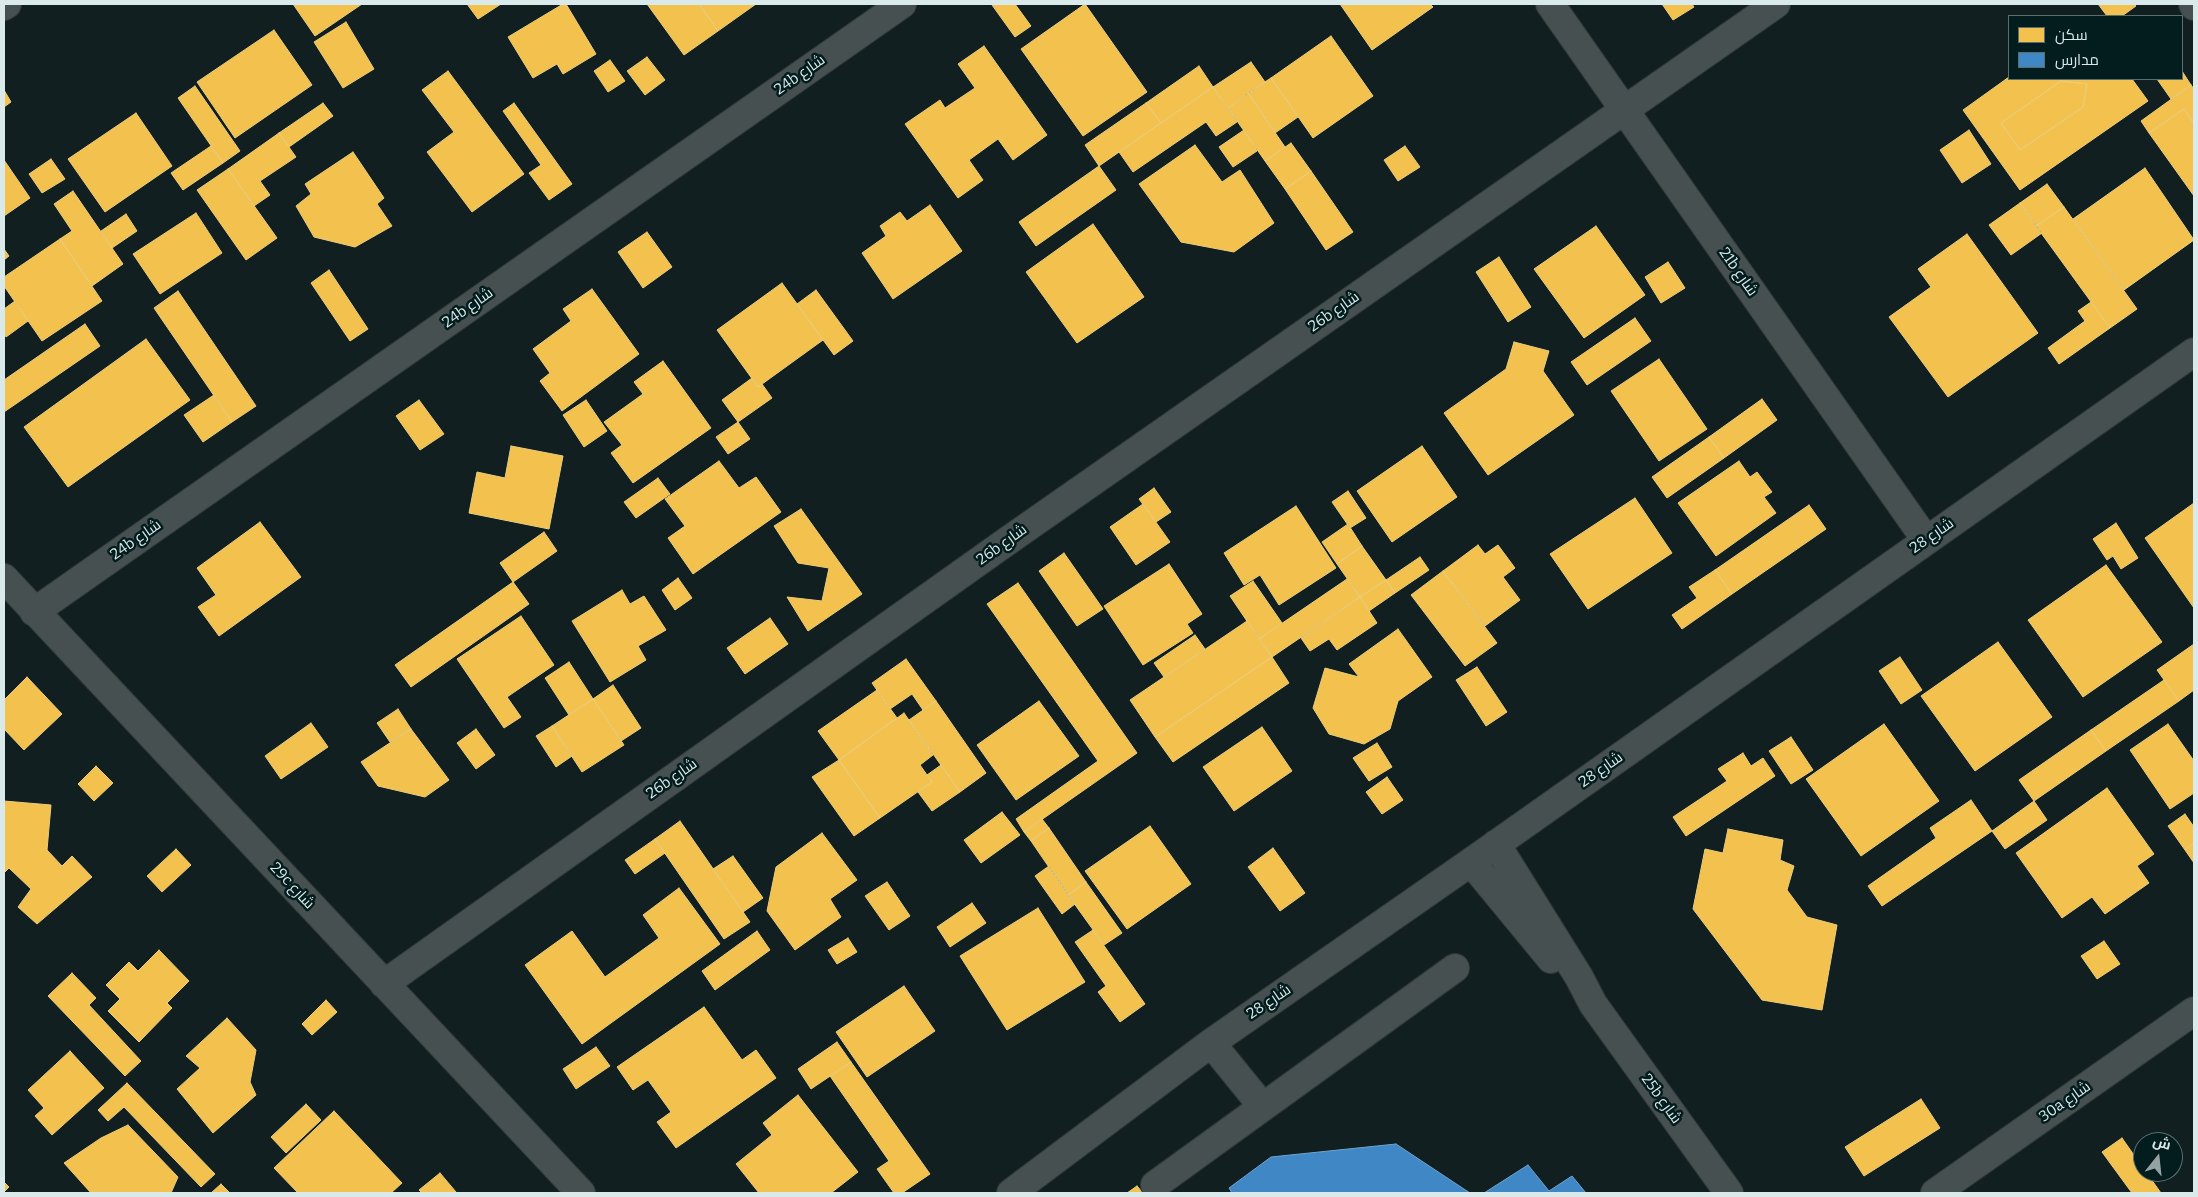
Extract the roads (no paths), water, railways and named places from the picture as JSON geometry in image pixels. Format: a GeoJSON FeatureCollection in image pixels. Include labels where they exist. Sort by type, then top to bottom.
{"type":"FeatureCollection","features":[{"type":"Feature","properties":{"kind":"street","name":"24b شارع"},"geometry":{"type":"LineString","coordinates":[[34,612],[902,4]]}},
{"type":"Feature","properties":{"kind":"street","name":"21b شارع"},"geometry":{"type":"LineString","coordinates":[[1550,4],[1926,540]]}},
{"type":"Feature","properties":{"kind":"street","name":"26b شارع"},"geometry":{"type":"LineString","coordinates":[[384,984],[1006,542],[1776,4]]}},
{"type":"Feature","properties":{"kind":"street","name":"شارع 28"},"geometry":{"type":"LineString","coordinates":[[1012,1193],[1210,1042],[1471,862],[2194,352]]}},
{"type":"Feature","properties":{"kind":"street","name":"29c شارع"},"geometry":{"type":"LineString","coordinates":[[4,578],[581,1193]]}},
{"type":"Feature","properties":{"kind":"street","name":"25b شارع"},"geometry":{"type":"LineString","coordinates":[[1496,844],[1579,977],[1593,1004],[1718,1189]]}},
{"type":"Feature","properties":{"kind":"street","name":"25b شارع"},"geometry":{"type":"LineString","coordinates":[[1471,862],[1560,970],[1593,1004]]}},
{"type":"Feature","properties":{"kind":"street"},"geometry":{"type":"LineString","coordinates":[[1155,1185],[1454,968]]}},
{"type":"Feature","properties":{"kind":"street","name":"30a شارع"},"geometry":{"type":"LineString","coordinates":[[1935,1193],[2194,1011]]}},
{"type":"Feature","properties":{"kind":"street"},"geometry":{"type":"LineString","coordinates":[[1210,1042],[1263,1107]]}}]}
